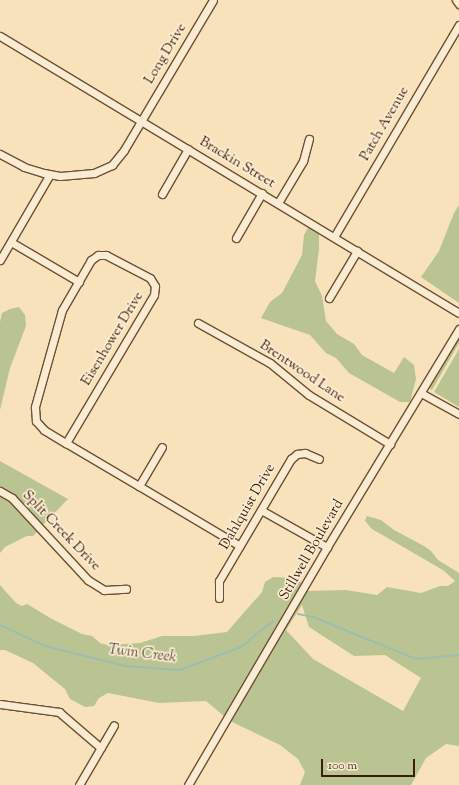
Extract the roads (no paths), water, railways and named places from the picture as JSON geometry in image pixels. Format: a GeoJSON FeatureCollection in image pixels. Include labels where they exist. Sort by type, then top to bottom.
{"type":"FeatureCollection","features":[{"type":"Feature","properties":{"kind":"street","name":"Long Drive"},"geometry":{"type":"LineString","coordinates":[[0,154],[24,167],[50,174],[77,176],[94,174],[105,169],[120,156],[213,0]]}},
{"type":"Feature","properties":{"kind":"street"},"geometry":{"type":"LineString","coordinates":[[456,0],[459,4]]}},
{"type":"Feature","properties":{"kind":"street","name":"Patch Avenue"},"geometry":{"type":"LineString","coordinates":[[334,237],[459,25]]}},
{"type":"Feature","properties":{"kind":"street","name":"Brackin Street"},"geometry":{"type":"LineString","coordinates":[[0,36],[459,313]]}},
{"type":"Feature","properties":{"kind":"street"},"geometry":{"type":"LineString","coordinates":[[278,203],[303,161],[309,139]]}},
{"type":"Feature","properties":{"kind":"street"},"geometry":{"type":"LineString","coordinates":[[162,194],[188,149]]}},
{"type":"Feature","properties":{"kind":"street"},"geometry":{"type":"LineString","coordinates":[[0,260],[50,174]]}},
{"type":"Feature","properties":{"kind":"street"},"geometry":{"type":"LineString","coordinates":[[236,238],[262,194]]}},
{"type":"Feature","properties":{"kind":"street"},"geometry":{"type":"LineString","coordinates":[[11,242],[79,282]]}},
{"type":"Feature","properties":{"kind":"street"},"geometry":{"type":"LineString","coordinates":[[329,298],[358,251]]}},
{"type":"Feature","properties":{"kind":"street","name":"Eisenhower Drive"},"geometry":{"type":"LineString","coordinates":[[66,443],[154,295],[156,286],[150,278],[106,255],[98,255],[91,260],[62,310],[35,407],[36,421],[44,430],[240,546]]}},
{"type":"Feature","properties":{"kind":"street","name":"Brentwood Lane"},"geometry":{"type":"LineString","coordinates":[[198,323],[270,363],[309,395],[390,444]]}},
{"type":"Feature","properties":{"kind":"street","name":"Stillwell Boulevard"},"geometry":{"type":"LineString","coordinates":[[188,785],[327,547],[459,329]]}},
{"type":"Feature","properties":{"kind":"street"},"geometry":{"type":"LineString","coordinates":[[421,393],[459,414]]}},
{"type":"Feature","properties":{"kind":"street"},"geometry":{"type":"LineString","coordinates":[[139,486],[162,447]]}},
{"type":"Feature","properties":{"kind":"street","name":"Dahlquist Drive"},"geometry":{"type":"LineString","coordinates":[[219,598],[219,581],[291,459],[297,454],[305,453],[319,459]]}},
{"type":"Feature","properties":{"kind":"street","name":"Split Creek Drive"},"geometry":{"type":"LineString","coordinates":[[0,491],[12,498],[88,580],[104,590],[126,589]]}},
{"type":"Feature","properties":{"kind":"street"},"geometry":{"type":"LineString","coordinates":[[261,510],[327,547]]}},
{"type":"Feature","properties":{"kind":"street"},"geometry":{"type":"LineString","coordinates":[[0,704],[59,712],[100,748]]}},
{"type":"Feature","properties":{"kind":"street"},"geometry":{"type":"LineString","coordinates":[[79,785],[114,725]]}},
{"type":"Feature","properties":{"kind":"waterway","name":"Twin Creek"},"geometry":{"type":"LineString","coordinates":[[298,614],[313,617],[416,659],[459,655]]}},
{"type":"Feature","properties":{"kind":"waterway","name":"Twin Creek"},"geometry":{"type":"LineString","coordinates":[[0,625],[45,646],[125,666],[180,670],[241,647],[273,621]]}}]}
